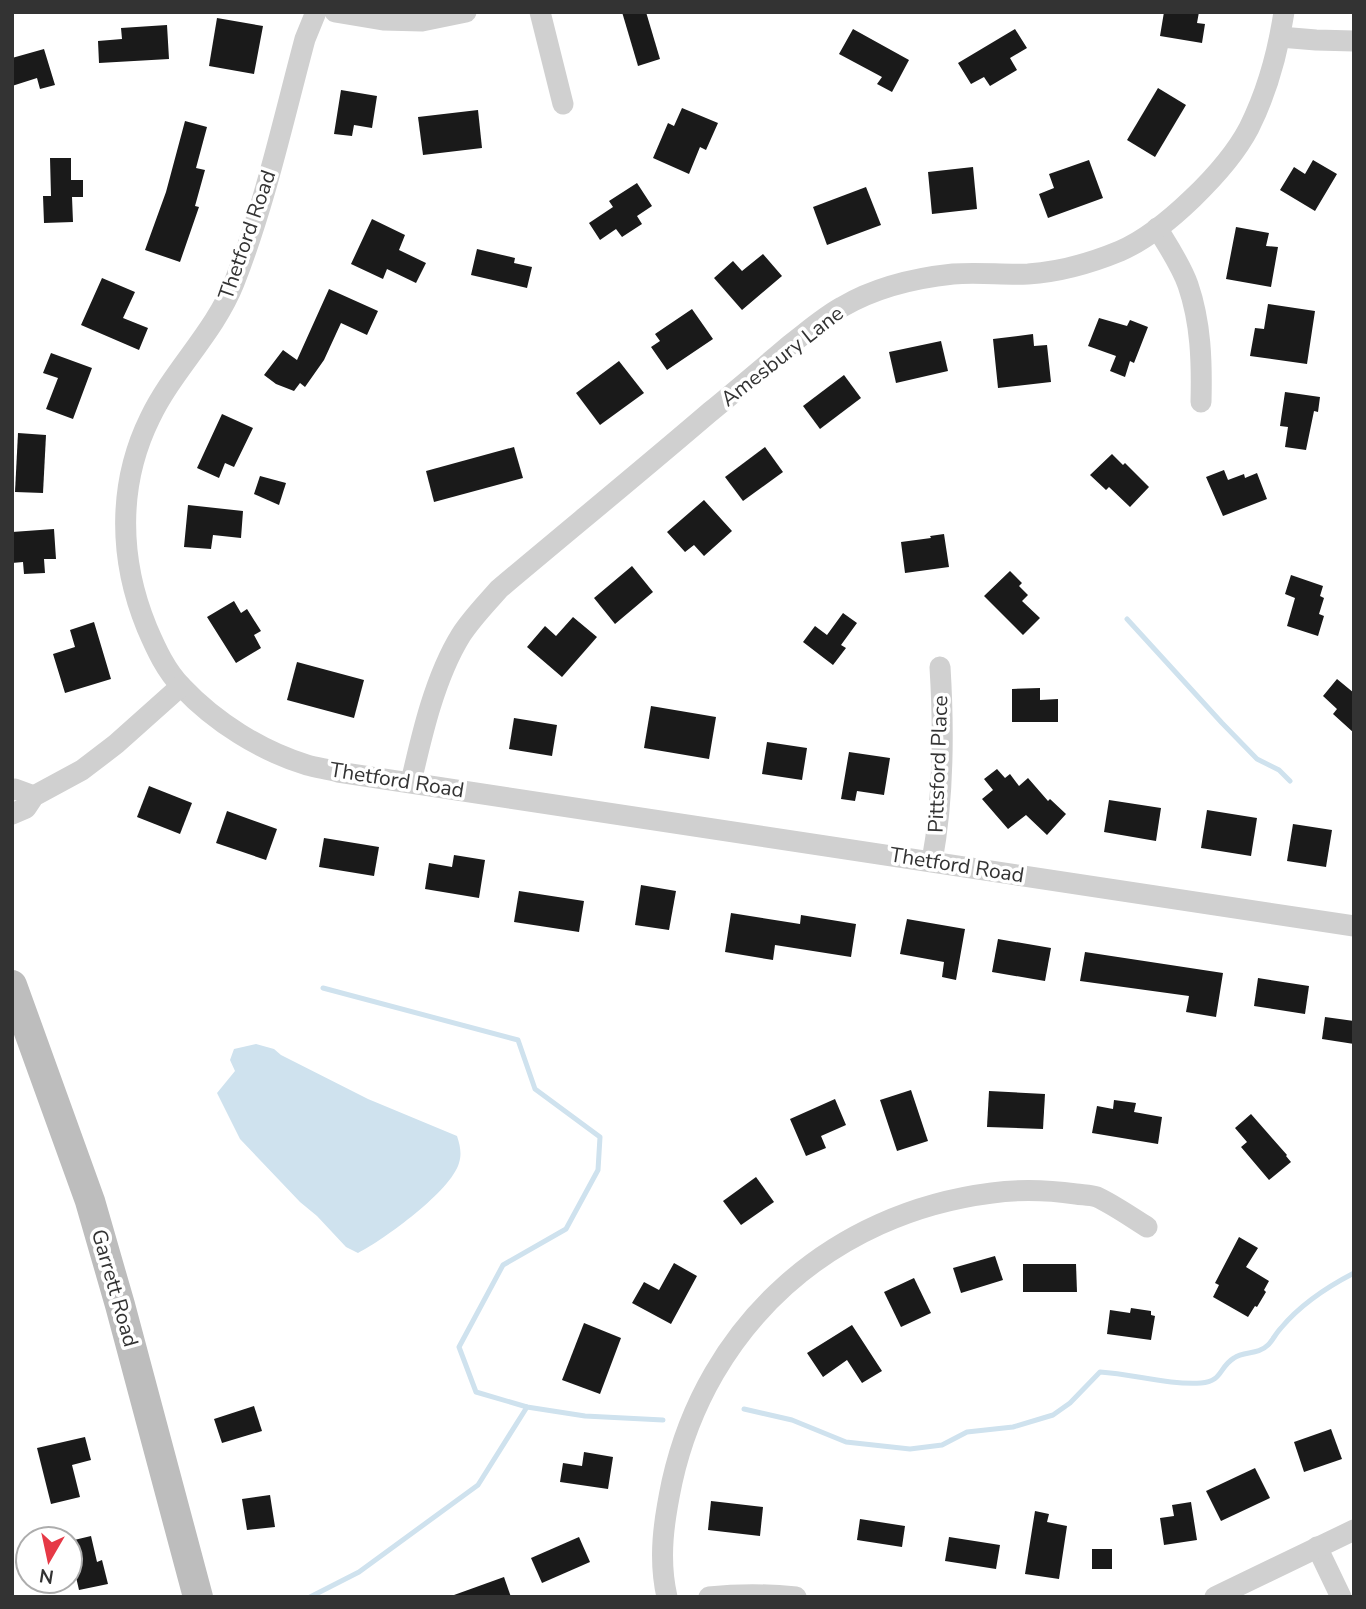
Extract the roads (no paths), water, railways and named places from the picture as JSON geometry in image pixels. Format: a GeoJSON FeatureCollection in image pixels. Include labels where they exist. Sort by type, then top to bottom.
{"type":"FeatureCollection","features":[{"type":"Feature","properties":{"kind":"street","name":"Thetford Road"},"geometry":{"type":"LineString","coordinates":[[316,12],[305,39],[254,228],[233,285],[216,320],[149,418],[130,479],[125,527],[134,592],[153,642],[168,670],[207,711],[238,733],[275,753],[307,765],[1354,926]]}},
{"type":"Feature","properties":{"kind":"street"},"geometry":{"type":"LineString","coordinates":[[335,12],[383,20],[422,21],[466,12]]}},
{"type":"Feature","properties":{"kind":"street"},"geometry":{"type":"LineString","coordinates":[[540,12],[563,104]]}},
{"type":"Feature","properties":{"kind":"street","name":"Amesbury Lane"},"geometry":{"type":"LineString","coordinates":[[411,782],[440,681],[461,635],[499,589],[813,327],[840,308],[862,296],[920,279],[955,274],[1027,274],[1086,263],[1122,250],[1157,228],[1188,202],[1233,152],[1248,128],[1273,64],[1284,12]]}},
{"type":"Feature","properties":{"kind":"street"},"geometry":{"type":"LineString","coordinates":[[1280,37],[1354,41]]}},
{"type":"Feature","properties":{"kind":"street"},"geometry":{"type":"LineString","coordinates":[[1157,228],[1187,283],[1195,311],[1200,342],[1201,402]]}},
{"type":"Feature","properties":{"kind":"street","name":"Pittsford Place"},"geometry":{"type":"LineString","coordinates":[[932,861],[942,785],[940,667]]}},
{"type":"Feature","properties":{"kind":"street"},"geometry":{"type":"LineString","coordinates":[[12,814],[26,808],[34,796],[82,770],[116,744],[181,686]]}},
{"type":"Feature","properties":{"kind":"street"},"geometry":{"type":"LineString","coordinates":[[12,790],[34,796]]}},
{"type":"Feature","properties":{"kind":"street","name":"Garrett Road"},"geometry":{"type":"LineString","coordinates":[[12,985],[90,1201],[198,1597]]}},
{"type":"Feature","properties":{"kind":"street"},"geometry":{"type":"LineString","coordinates":[[667,1597],[663,1581],[664,1526],[677,1458],[696,1407],[749,1322],[789,1282],[861,1232],[909,1211],[973,1195],[1005,1191],[1053,1191],[1095,1196],[1147,1227]]}},
{"type":"Feature","properties":{"kind":"street"},"geometry":{"type":"LineString","coordinates":[[1215,1597],[1354,1530]]}},
{"type":"Feature","properties":{"kind":"street"},"geometry":{"type":"LineString","coordinates":[[1317,1547],[1341,1597]]}},
{"type":"Feature","properties":{"kind":"street"},"geometry":{"type":"LineString","coordinates":[[709,1597],[773,1594],[796,1597]]}},
{"type":"Feature","properties":{"kind":"water"},"geometry":{"type":"Polygon","coordinates":[[[256,1044],[274,1049],[368,1099],[457,1136],[460,1146],[459,1163],[444,1187],[416,1213],[358,1253],[346,1247],[240,1139],[217,1093],[235,1071],[230,1060],[234,1049],[256,1044]]]}},
{"type":"Feature","properties":{"kind":"waterway"},"geometry":{"type":"LineString","coordinates":[[1127,619],[1257,759],[1279,770],[1290,781]]}},
{"type":"Feature","properties":{"kind":"waterway"},"geometry":{"type":"LineString","coordinates":[[323,988],[518,1040],[535,1089],[600,1137],[598,1170],[566,1229],[503,1265],[459,1347],[476,1392],[527,1407],[585,1416],[663,1420]]}},
{"type":"Feature","properties":{"kind":"waterway"},"geometry":{"type":"LineString","coordinates":[[744,1409],[792,1420],[846,1442],[910,1449],[942,1445],[967,1432],[1013,1427],[1053,1415],[1070,1403],[1100,1372],[1176,1382],[1201,1383],[1213,1380],[1234,1358],[1264,1348],[1305,1304],[1354,1273]]}},
{"type":"Feature","properties":{"kind":"waterway"},"geometry":{"type":"LineString","coordinates":[[310,1597],[359,1572],[478,1485],[527,1407]]}}]}
